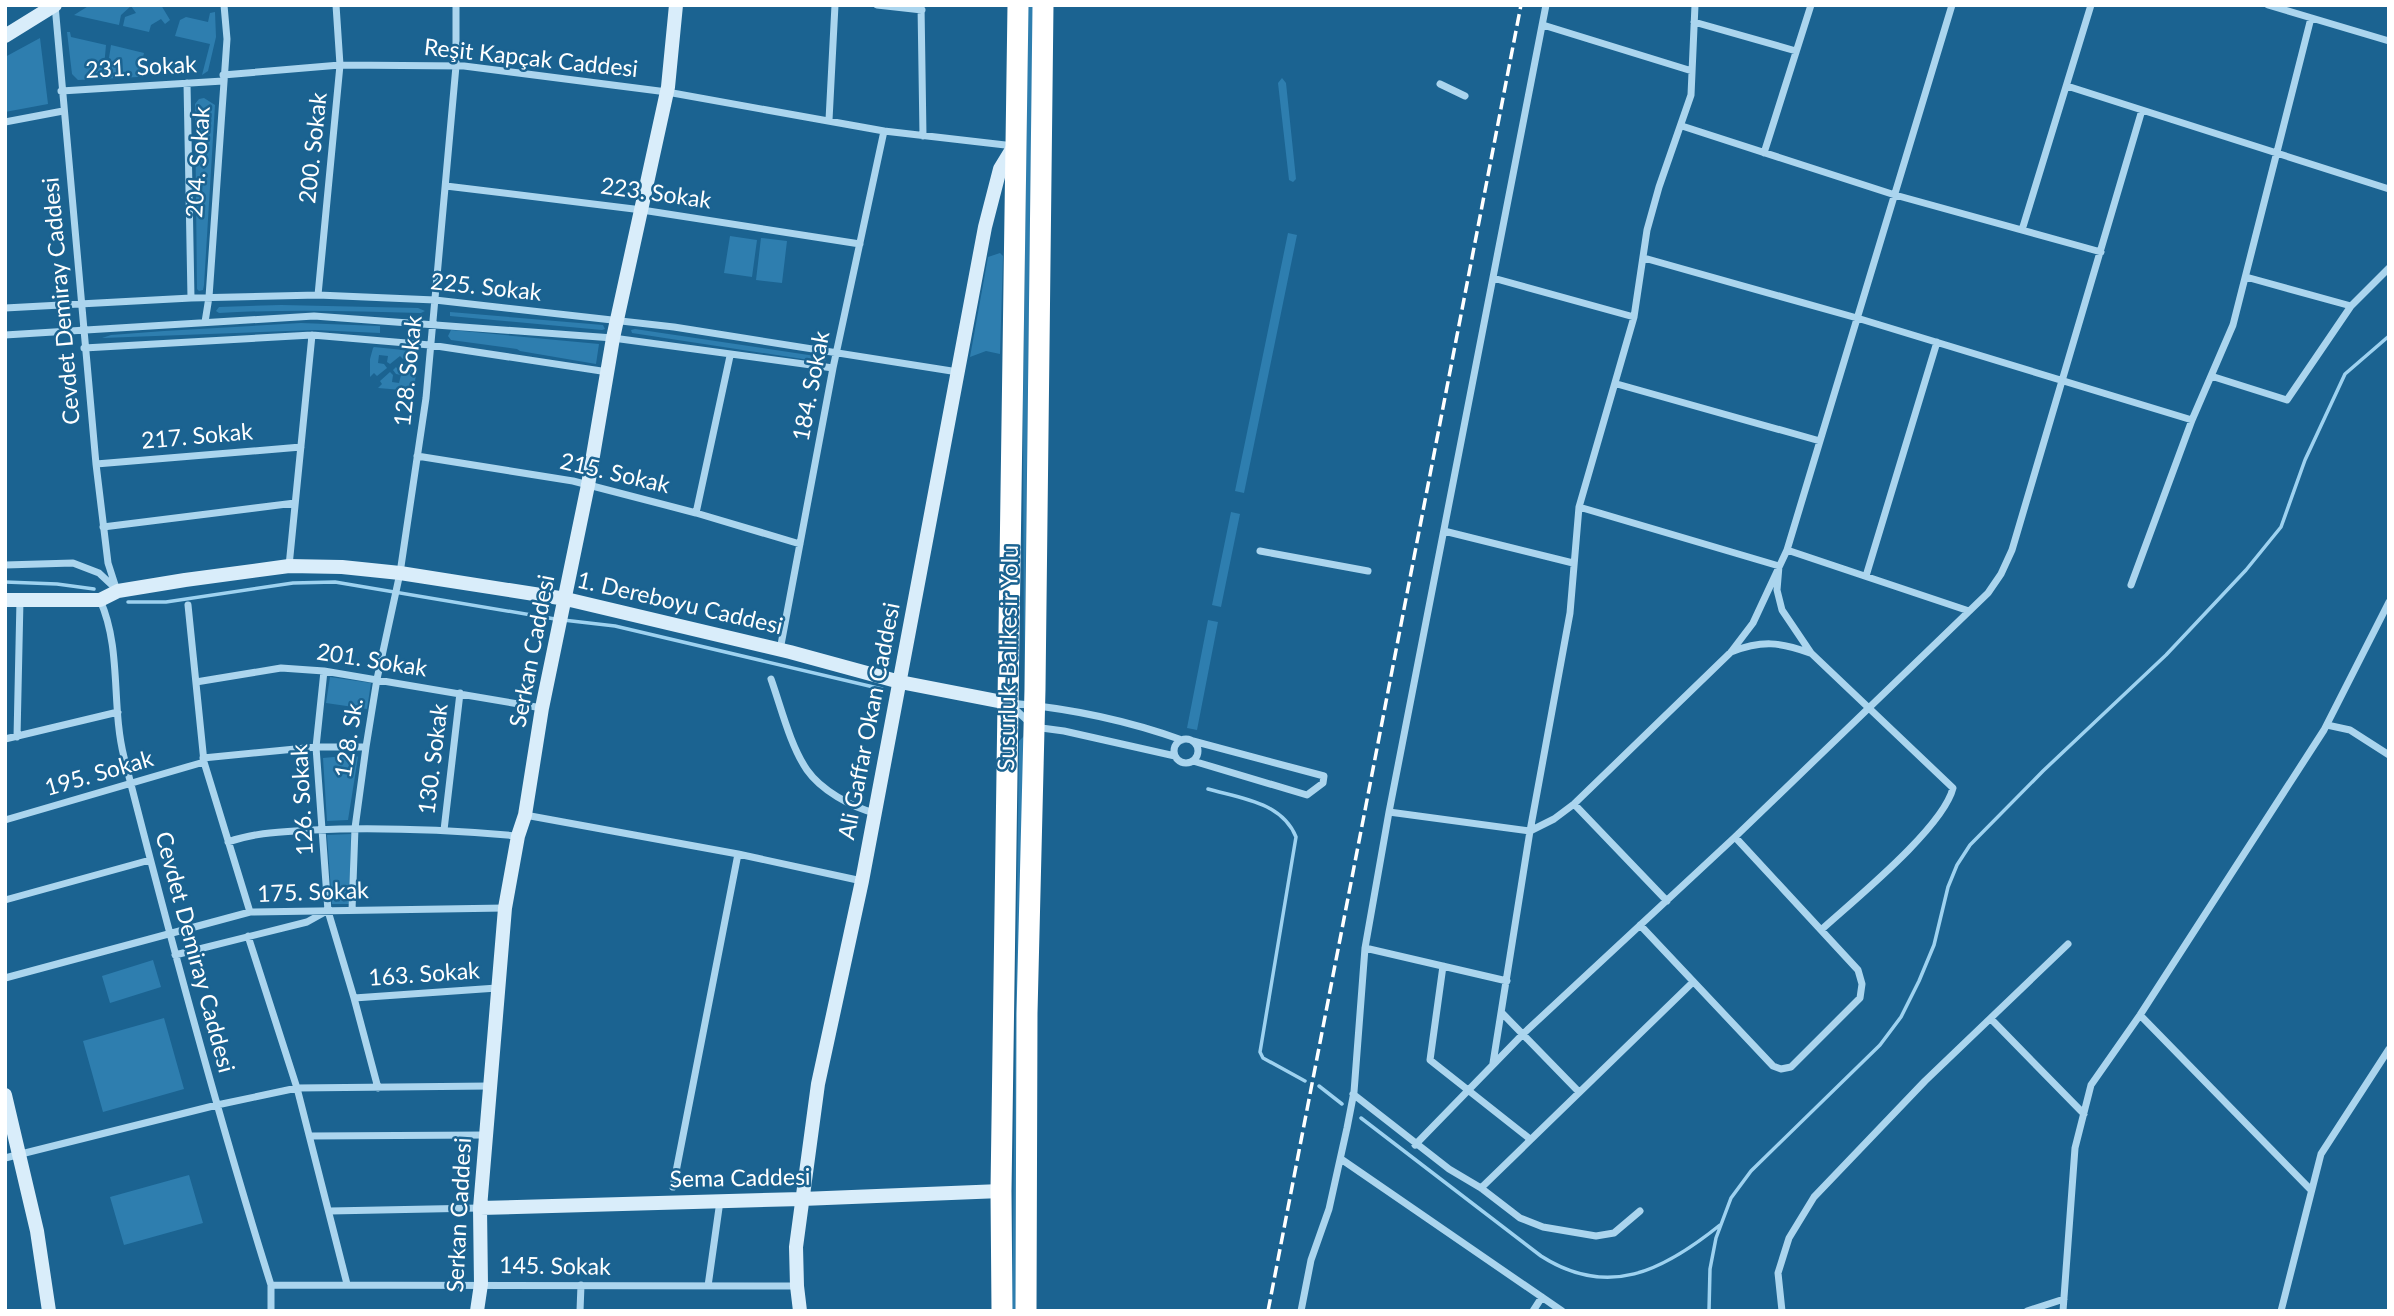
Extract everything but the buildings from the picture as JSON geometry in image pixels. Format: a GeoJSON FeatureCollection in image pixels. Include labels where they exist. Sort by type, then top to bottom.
{"type":"FeatureCollection","features":[{"type":"Feature","properties":{"kind":"highway","name":"Susurluk-Balıkesir Yolu"},"geometry":{"type":"LineString","coordinates":[[1002,1311],[1014,146],[1018,5]]}},
{"type":"Feature","properties":{"kind":"highway","name":"Susurluk-Balıkesir Yolu"},"geometry":{"type":"LineString","coordinates":[[1026,1311],[1027,1013],[1034,727],[1042,5]]}},
{"type":"Feature","properties":{"kind":"main road"},"geometry":{"type":"LineString","coordinates":[[5,36],[55,5]]}},
{"type":"Feature","properties":{"kind":"main road","name":"Serkan Caddesi"},"geometry":{"type":"LineString","coordinates":[[477,1311],[481,1284],[480,1208],[485,1135],[505,908],[518,836],[525,815],[542,708],[589,485],[613,338],[667,92],[676,5]]}},
{"type":"Feature","properties":{"kind":"main road","name":"Ali Gaffar Okan Caddesi"},"geometry":{"type":"LineString","coordinates":[[800,1311],[796,1247],[818,1084],[862,881],[992,198],[1000,169],[1014,146]]}},
{"type":"Feature","properties":{"kind":"main road","name":"1. Dereboyu Caddesi"},"geometry":{"type":"LineString","coordinates":[[13,600],[100,600],[118,591],[289,566],[342,567],[400,573],[566,599],[780,650],[900,682],[1008,703]]}},
{"type":"Feature","properties":{"kind":"main road"},"geometry":{"type":"LineString","coordinates":[[5,1095],[37,1231],[49,1311]]}},
{"type":"Feature","properties":{"kind":"main road","name":"Sema Caddesi"},"geometry":{"type":"LineString","coordinates":[[480,1208],[1002,1191]]}},
{"type":"Feature","properties":{"kind":"street","name":"Cevdet Demiray Caddesi"},"geometry":{"type":"LineString","coordinates":[[55,5],[83,348],[108,563],[118,591]]}},
{"type":"Feature","properties":{"kind":"street","name":"204. Sokak"},"geometry":{"type":"LineString","coordinates":[[205,322],[227,39],[224,5]]}},
{"type":"Feature","properties":{"kind":"street","name":"200. Sokak"},"geometry":{"type":"LineString","coordinates":[[318,295],[341,65],[336,5]]}},
{"type":"Feature","properties":{"kind":"street","name":"128. Sokak"},"geometry":{"type":"LineString","coordinates":[[400,573],[426,398],[456,66],[456,5]]}},
{"type":"Feature","properties":{"kind":"street"},"geometry":{"type":"LineString","coordinates":[[829,120],[835,5]]}},
{"type":"Feature","properties":{"kind":"street"},"geometry":{"type":"LineString","coordinates":[[877,5],[921,8],[923,136]]}},
{"type":"Feature","properties":{"kind":"street"},"geometry":{"type":"LineString","coordinates":[[1301,1311],[1311,1259],[1329,1209],[1341,1159],[1353,1094],[1365,948],[1389,811],[1546,5]]}},
{"type":"Feature","properties":{"kind":"street"},"geometry":{"type":"LineString","coordinates":[[1493,1064],[1530,831],[1570,613],[1579,507],[1634,317],[1647,230],[1691,95],[1695,5]]}},
{"type":"Feature","properties":{"kind":"street"},"geometry":{"type":"LineString","coordinates":[[1765,153],[1811,5]]}},
{"type":"Feature","properties":{"kind":"street"},"geometry":{"type":"LineString","coordinates":[[1389,811],[1530,831],[1574,804],[1731,652],[1753,622],[1787,550],[1952,5]]}},
{"type":"Feature","properties":{"kind":"street"},"geometry":{"type":"LineString","coordinates":[[2022,230],[2091,5]]}},
{"type":"Feature","properties":{"kind":"street"},"geometry":{"type":"LineString","coordinates":[[2268,5],[2389,41]]}},
{"type":"Feature","properties":{"kind":"street"},"geometry":{"type":"LineString","coordinates":[[2131,585],[2192,420],[2233,325],[2311,18]]}},
{"type":"Feature","properties":{"kind":"street"},"geometry":{"type":"LineString","coordinates":[[1694,22],[1796,51]]}},
{"type":"Feature","properties":{"kind":"street"},"geometry":{"type":"LineString","coordinates":[[1542,25],[1692,71]]}},
{"type":"Feature","properties":{"kind":"street","name":"Reşit Kapçak Caddesi"},"geometry":{"type":"LineString","coordinates":[[223,78],[341,65],[456,66],[667,92],[884,131],[1014,146]]}},
{"type":"Feature","properties":{"kind":"street","name":"231. Sokak"},"geometry":{"type":"LineString","coordinates":[[61,91],[187,83],[223,78]]}},
{"type":"Feature","properties":{"kind":"street","name":"204. Sokak"},"geometry":{"type":"LineString","coordinates":[[187,83],[191,298]]}},
{"type":"Feature","properties":{"kind":"street"},"geometry":{"type":"LineString","coordinates":[[1440,84],[1465,96]]}},
{"type":"Feature","properties":{"kind":"street"},"geometry":{"type":"LineString","coordinates":[[2067,86],[2389,189]]}},
{"type":"Feature","properties":{"kind":"street"},"geometry":{"type":"LineString","coordinates":[[1415,1145],[1523,1034],[1735,837],[1988,593],[2012,550],[2142,110]]}},
{"type":"Feature","properties":{"kind":"street"},"geometry":{"type":"LineString","coordinates":[[5,122],[63,111]]}},
{"type":"Feature","properties":{"kind":"street"},"geometry":{"type":"LineString","coordinates":[[1682,126],[1895,195],[2101,252]]}},
{"type":"Feature","properties":{"kind":"street","name":"184. Sokak"},"geometry":{"type":"LineString","coordinates":[[780,650],[836,352],[884,131]]}},
{"type":"Feature","properties":{"kind":"street","name":"223. Sokak"},"geometry":{"type":"LineString","coordinates":[[446,186],[642,210],[860,244]]}},
{"type":"Feature","properties":{"kind":"street"},"geometry":{"type":"LineString","coordinates":[[1644,258],[1857,318],[2192,420]]}},
{"type":"Feature","properties":{"kind":"street"},"geometry":{"type":"LineString","coordinates":[[2211,376],[2287,400],[2351,306],[2389,268]]}},
{"type":"Feature","properties":{"kind":"street"},"geometry":{"type":"LineString","coordinates":[[2246,277],[2351,306]]}},
{"type":"Feature","properties":{"kind":"street"},"geometry":{"type":"LineString","coordinates":[[1493,278],[1634,317]]}},
{"type":"Feature","properties":{"kind":"street","name":"225. Sokak"},"geometry":{"type":"LineString","coordinates":[[5,309],[209,297],[318,295],[435,300],[617,319],[959,372]]}},
{"type":"Feature","properties":{"kind":"street","name":"225. Sokak"},"geometry":{"type":"LineString","coordinates":[[5,335],[296,316],[432,323],[613,338],[833,368]]}},
{"type":"Feature","properties":{"kind":"street"},"geometry":{"type":"LineString","coordinates":[[289,566],[312,335]]}},
{"type":"Feature","properties":{"kind":"street"},"geometry":{"type":"LineString","coordinates":[[83,348],[312,335],[430,345],[608,372]]}},
{"type":"Feature","properties":{"kind":"street"},"geometry":{"type":"LineString","coordinates":[[1866,576],[1937,342]]}},
{"type":"Feature","properties":{"kind":"street"},"geometry":{"type":"LineString","coordinates":[[696,513],[730,356]]}},
{"type":"Feature","properties":{"kind":"street"},"geometry":{"type":"LineString","coordinates":[[1616,384],[1820,441]]}},
{"type":"Feature","properties":{"kind":"street","name":"217. Sokak"},"geometry":{"type":"LineString","coordinates":[[96,464],[301,447]]}},
{"type":"Feature","properties":{"kind":"street","name":"215. Sokak"},"geometry":{"type":"LineString","coordinates":[[417,456],[589,485],[800,544]]}},
{"type":"Feature","properties":{"kind":"street"},"geometry":{"type":"LineString","coordinates":[[103,527],[296,503]]}},
{"type":"Feature","properties":{"kind":"street"},"geometry":{"type":"LineString","coordinates":[[1579,507],[1779,566]]}},
{"type":"Feature","properties":{"kind":"street"},"geometry":{"type":"LineString","coordinates":[[1444,531],[1573,563]]}},
{"type":"Feature","properties":{"kind":"street"},"geometry":{"type":"LineString","coordinates":[[1787,550],[1969,611]]}},
{"type":"Feature","properties":{"kind":"street"},"geometry":{"type":"LineString","coordinates":[[1260,551],[1368,571]]}},
{"type":"Feature","properties":{"kind":"street"},"geometry":{"type":"LineString","coordinates":[[5,565],[73,563],[99,573],[118,591]]}},
{"type":"Feature","properties":{"kind":"street"},"geometry":{"type":"LineString","coordinates":[[1779,566],[1777,590],[1782,610],[1811,653],[1953,788],[1951,798],[1921,838],[1821,930]]}},
{"type":"Feature","properties":{"kind":"street","name":"128. Sk."},"geometry":{"type":"LineString","coordinates":[[352,910],[355,828],[366,747],[377,679],[400,573]]}},
{"type":"Feature","properties":{"kind":"street"},"geometry":{"type":"LineString","coordinates":[[13,600],[17,737]]}},
{"type":"Feature","properties":{"kind":"street","name":"Cevdet Demiray Caddesi"},"geometry":{"type":"LineString","coordinates":[[100,600],[109,620],[121,744],[175,955],[271,1285],[271,1311]]}},
{"type":"Feature","properties":{"kind":"street"},"geometry":{"type":"LineString","coordinates":[[2063,1311],[2075,1148],[2091,1085],[2140,1015],[2327,725],[2389,602]]}},
{"type":"Feature","properties":{"kind":"street"},"geometry":{"type":"LineString","coordinates":[[188,605],[204,760],[250,912]]}},
{"type":"Feature","properties":{"kind":"street"},"geometry":{"type":"LineString","coordinates":[[1731,652],[1752,644],[1772,643],[1811,653]]}},
{"type":"Feature","properties":{"kind":"street","name":"201. Sokak"},"geometry":{"type":"LineString","coordinates":[[196,682],[281,668],[324,671],[542,708]]}},
{"type":"Feature","properties":{"kind":"street","name":"126. Sokak"},"geometry":{"type":"LineString","coordinates":[[324,671],[316,747],[328,911],[378,1088]]}},
{"type":"Feature","properties":{"kind":"street"},"geometry":{"type":"LineString","coordinates":[[771,679],[800,758],[808,772],[828,790],[860,809],[875,813]]}},
{"type":"Feature","properties":{"kind":"street","name":"130. Sokak"},"geometry":{"type":"LineString","coordinates":[[444,830],[460,694]]}},
{"type":"Feature","properties":{"kind":"street"},"geometry":{"type":"LineString","coordinates":[[1008,703],[1099,716],[1324,776],[1323,783],[1307,795],[1193,761],[1181,762],[1175,756],[1064,731],[1034,727],[1008,703]]}},
{"type":"Feature","properties":{"kind":"street"},"geometry":{"type":"LineString","coordinates":[[5,739],[118,712]]}},
{"type":"Feature","properties":{"kind":"street"},"geometry":{"type":"LineString","coordinates":[[2327,725],[2350,730],[2389,755]]}},
{"type":"Feature","properties":{"kind":"street"},"geometry":{"type":"LineString","coordinates":[[1175,756],[1174,748],[1182,740]]}},
{"type":"Feature","properties":{"kind":"street"},"geometry":{"type":"LineString","coordinates":[[1193,741],[1198,751],[1193,761]]}},
{"type":"Feature","properties":{"kind":"street","name":"195. Sokak"},"geometry":{"type":"LineString","coordinates":[[5,820],[131,785],[204,760],[316,747],[366,747]]}},
{"type":"Feature","properties":{"kind":"street"},"geometry":{"type":"LineString","coordinates":[[1574,804],[1667,901]]}},
{"type":"Feature","properties":{"kind":"street"},"geometry":{"type":"LineString","coordinates":[[525,815],[862,881]]}},
{"type":"Feature","properties":{"kind":"street"},"geometry":{"type":"LineString","coordinates":[[228,842],[247,835],[355,828],[444,830],[518,836]]}},
{"type":"Feature","properties":{"kind":"street"},"geometry":{"type":"LineString","coordinates":[[1640,925],[1773,1066],[1781,1069],[1791,1067],[1860,998],[1862,984],[1858,970],[1735,837]]}},
{"type":"Feature","properties":{"kind":"street"},"geometry":{"type":"LineString","coordinates":[[673,1187],[738,855]]}},
{"type":"Feature","properties":{"kind":"street"},"geometry":{"type":"LineString","coordinates":[[5,900],[150,860]]}},
{"type":"Feature","properties":{"kind":"street","name":"175. Sokak"},"geometry":{"type":"LineString","coordinates":[[5,978],[250,912],[505,908]]}},
{"type":"Feature","properties":{"kind":"street"},"geometry":{"type":"LineString","coordinates":[[175,955],[307,922],[328,911]]}},
{"type":"Feature","properties":{"kind":"street"},"geometry":{"type":"LineString","coordinates":[[248,936],[297,1088],[347,1284]]}},
{"type":"Feature","properties":{"kind":"street"},"geometry":{"type":"LineString","coordinates":[[1782,1311],[1778,1273],[1789,1238],[1814,1197],[1925,1081],[2067,944]]}},
{"type":"Feature","properties":{"kind":"street"},"geometry":{"type":"LineString","coordinates":[[1365,948],[1507,981]]}},
{"type":"Feature","properties":{"kind":"street"},"geometry":{"type":"LineString","coordinates":[[1443,966],[1430,1060],[1530,1139]]}},
{"type":"Feature","properties":{"kind":"street"},"geometry":{"type":"LineString","coordinates":[[1481,1188],[1693,982]]}},
{"type":"Feature","properties":{"kind":"street","name":"163. Sokak"},"geometry":{"type":"LineString","coordinates":[[354,998],[497,988]]}},
{"type":"Feature","properties":{"kind":"street"},"geometry":{"type":"LineString","coordinates":[[1502,1013],[1580,1092]]}},
{"type":"Feature","properties":{"kind":"street"},"geometry":{"type":"LineString","coordinates":[[2140,1015],[2311,1190]]}},
{"type":"Feature","properties":{"kind":"street"},"geometry":{"type":"LineString","coordinates":[[1991,1019],[2084,1114]]}},
{"type":"Feature","properties":{"kind":"street"},"geometry":{"type":"LineString","coordinates":[[2281,1311],[2321,1154],[2389,1049]]}},
{"type":"Feature","properties":{"kind":"street"},"geometry":{"type":"LineString","coordinates":[[5,1158],[217,1105],[297,1088],[489,1086]]}},
{"type":"Feature","properties":{"kind":"street"},"geometry":{"type":"LineString","coordinates":[[1353,1094],[1415,1145],[1481,1188],[1520,1218],[1543,1227],[1596,1236],[1614,1233],[1640,1211]]}},
{"type":"Feature","properties":{"kind":"street"},"geometry":{"type":"LineString","coordinates":[[310,1136],[485,1135]]}},
{"type":"Feature","properties":{"kind":"street"},"geometry":{"type":"LineString","coordinates":[[1341,1159],[1562,1311]]}},
{"type":"Feature","properties":{"kind":"street"},"geometry":{"type":"LineString","coordinates":[[708,1286],[720,1200]]}},
{"type":"Feature","properties":{"kind":"street"},"geometry":{"type":"LineString","coordinates":[[330,1212],[480,1208]]}},
{"type":"Feature","properties":{"kind":"street","name":"145. Sokak"},"geometry":{"type":"LineString","coordinates":[[271,1285],[797,1286]]}},
{"type":"Feature","properties":{"kind":"street"},"geometry":{"type":"LineString","coordinates":[[580,1311],[581,1285]]}},
{"type":"Feature","properties":{"kind":"street"},"geometry":{"type":"LineString","coordinates":[[1533,1311],[1542,1297]]}},
{"type":"Feature","properties":{"kind":"street"},"geometry":{"type":"LineString","coordinates":[[2027,1311],[2064,1299]]}},
{"type":"Feature","properties":{"kind":"shaded area"},"geometry":{"type":"Polygon","coordinates":[[[90,5],[161,5],[170,20],[165,24],[161,19],[151,25],[149,32],[123,26],[125,17],[136,13],[131,6],[121,15],[119,25],[74,15],[90,5]]]}},
{"type":"Feature","properties":{"kind":"shaded area"},"geometry":{"type":"Polygon","coordinates":[[[1028,5],[1033,5],[1024,688],[1023,399],[1028,5]]]}},
{"type":"Feature","properties":{"kind":"shaded area"},"geometry":{"type":"Polygon","coordinates":[[[215,12],[216,37],[208,71],[202,75],[210,44],[175,36],[180,20],[186,17],[208,22],[210,13],[215,12]]]}},
{"type":"Feature","properties":{"kind":"shaded area"},"geometry":{"type":"Polygon","coordinates":[[[67,32],[70,32],[71,37],[106,45],[104,67],[112,67],[109,58],[111,45],[144,53],[138,77],[78,80],[72,74],[67,32]]]}},
{"type":"Feature","properties":{"kind":"shaded area"},"geometry":{"type":"Polygon","coordinates":[[[40,38],[48,104],[5,112],[5,57],[40,38]]]}},
{"type":"Feature","properties":{"kind":"shaded area"},"geometry":{"type":"Polygon","coordinates":[[[1282,78],[1286,83],[1296,179],[1293,182],[1289,180],[1278,83],[1282,78]]]}},
{"type":"Feature","properties":{"kind":"shaded area"},"geometry":{"type":"Polygon","coordinates":[[[204,98],[215,105],[204,285],[203,290],[199,291],[195,104],[204,98]]]}},
{"type":"Feature","properties":{"kind":"shaded area"},"geometry":{"type":"Polygon","coordinates":[[[1288,233],[1297,235],[1244,493],[1235,491],[1288,233]]]}},
{"type":"Feature","properties":{"kind":"shaded area"},"geometry":{"type":"Polygon","coordinates":[[[730,236],[757,240],[752,277],[724,273],[730,236]]]}},
{"type":"Feature","properties":{"kind":"shaded area"},"geometry":{"type":"Polygon","coordinates":[[[761,238],[787,241],[782,283],[756,280],[761,238]]]}},
{"type":"Feature","properties":{"kind":"shaded area"},"geometry":{"type":"Polygon","coordinates":[[[1000,253],[1003,256],[1000,354],[986,351],[970,357],[988,257],[1000,253]]]}},
{"type":"Feature","properties":{"kind":"shaded area"},"geometry":{"type":"Polygon","coordinates":[[[281,305],[418,308],[425,311],[216,311],[219,307],[281,305]]]}},
{"type":"Feature","properties":{"kind":"shaded area"},"geometry":{"type":"Polygon","coordinates":[[[450,312],[603,325],[605,329],[450,316],[450,312]]]}},
{"type":"Feature","properties":{"kind":"shaded area"},"geometry":{"type":"Polygon","coordinates":[[[301,323],[380,326],[380,333],[315,330],[102,338],[164,331],[301,323]]]}},
{"type":"Feature","properties":{"kind":"shaded area"},"geometry":{"type":"Polygon","coordinates":[[[451,330],[599,344],[596,364],[451,340],[448,336],[451,330]]]}},
{"type":"Feature","properties":{"kind":"shaded area"},"geometry":{"type":"Polygon","coordinates":[[[631,330],[822,357],[826,361],[632,333],[631,330]]]}},
{"type":"Feature","properties":{"kind":"shaded area"},"geometry":{"type":"Polygon","coordinates":[[[373,348],[413,351],[390,364],[387,362],[388,356],[379,355],[378,363],[387,368],[377,376],[374,373],[370,377],[373,348]]]}},
{"type":"Feature","properties":{"kind":"shaded area"},"geometry":{"type":"Polygon","coordinates":[[[418,355],[414,391],[378,388],[382,384],[380,381],[390,372],[393,375],[392,382],[399,383],[401,375],[393,370],[396,367],[398,370],[418,355]]]}},
{"type":"Feature","properties":{"kind":"shaded area"},"geometry":{"type":"Polygon","coordinates":[[[1231,512],[1240,514],[1221,607],[1212,605],[1231,512]]]}},
{"type":"Feature","properties":{"kind":"shaded area"},"geometry":{"type":"Polygon","coordinates":[[[1208,620],[1218,622],[1197,730],[1187,728],[1208,620]]]}},
{"type":"Feature","properties":{"kind":"shaded area"},"geometry":{"type":"Polygon","coordinates":[[[330,677],[371,683],[367,709],[326,703],[330,677]]]}},
{"type":"Feature","properties":{"kind":"shaded area"},"geometry":{"type":"Polygon","coordinates":[[[1024,736],[1016,1311],[1012,1311],[1019,741],[1024,736]]]}},
{"type":"Feature","properties":{"kind":"shaded area"},"geometry":{"type":"Polygon","coordinates":[[[358,757],[348,820],[327,821],[323,758],[358,757]]]}},
{"type":"Feature","properties":{"kind":"shaded area"},"geometry":{"type":"Polygon","coordinates":[[[351,834],[349,904],[332,904],[327,835],[351,834]]]}},
{"type":"Feature","properties":{"kind":"shaded area"},"geometry":{"type":"Polygon","coordinates":[[[153,960],[161,987],[110,1003],[102,976],[153,960]]]}},
{"type":"Feature","properties":{"kind":"shaded area"},"geometry":{"type":"Polygon","coordinates":[[[164,1018],[184,1089],[103,1112],[83,1041],[164,1018]]]}},
{"type":"Feature","properties":{"kind":"shaded area"},"geometry":{"type":"Polygon","coordinates":[[[189,1175],[203,1223],[124,1245],[110,1197],[189,1175]]]}},
{"type":"Feature","properties":{"kind":"waterway"},"geometry":{"type":"LineString","coordinates":[[1709,1311],[1710,1269],[1716,1238],[1731,1198],[1751,1171],[1880,1045],[1901,1017],[1934,945],[1948,887],[1957,865],[1970,845],[2043,771],[2166,655],[2246,570],[2281,527],[2305,460],[2345,374],[2389,336]]}},
{"type":"Feature","properties":{"kind":"waterway"},"geometry":{"type":"LineString","coordinates":[[5,582],[94,589]]}},
{"type":"Feature","properties":{"kind":"waterway"},"geometry":{"type":"LineString","coordinates":[[128,602],[166,602],[293,583],[335,582],[555,619]]}},
{"type":"Feature","properties":{"kind":"waterway"},"geometry":{"type":"LineString","coordinates":[[563,620],[615,626],[882,689]]}},
{"type":"Feature","properties":{"kind":"waterway"},"geometry":{"type":"LineString","coordinates":[[1208,789],[1259,803],[1281,816],[1296,837],[1260,1052],[1263,1058],[1305,1081]]}},
{"type":"Feature","properties":{"kind":"waterway"},"geometry":{"type":"LineString","coordinates":[[1319,1086],[1342,1104]]}},
{"type":"Feature","properties":{"kind":"waterway"},"geometry":{"type":"LineString","coordinates":[[1361,1118],[1541,1256],[1566,1269],[1589,1276],[1634,1274],[1656,1266],[1699,1241],[1720,1225]]}},
{"type":"Feature","properties":{"kind":"railway"},"geometry":{"type":"LineString","coordinates":[[1268,1311],[1521,5]]}}]}
